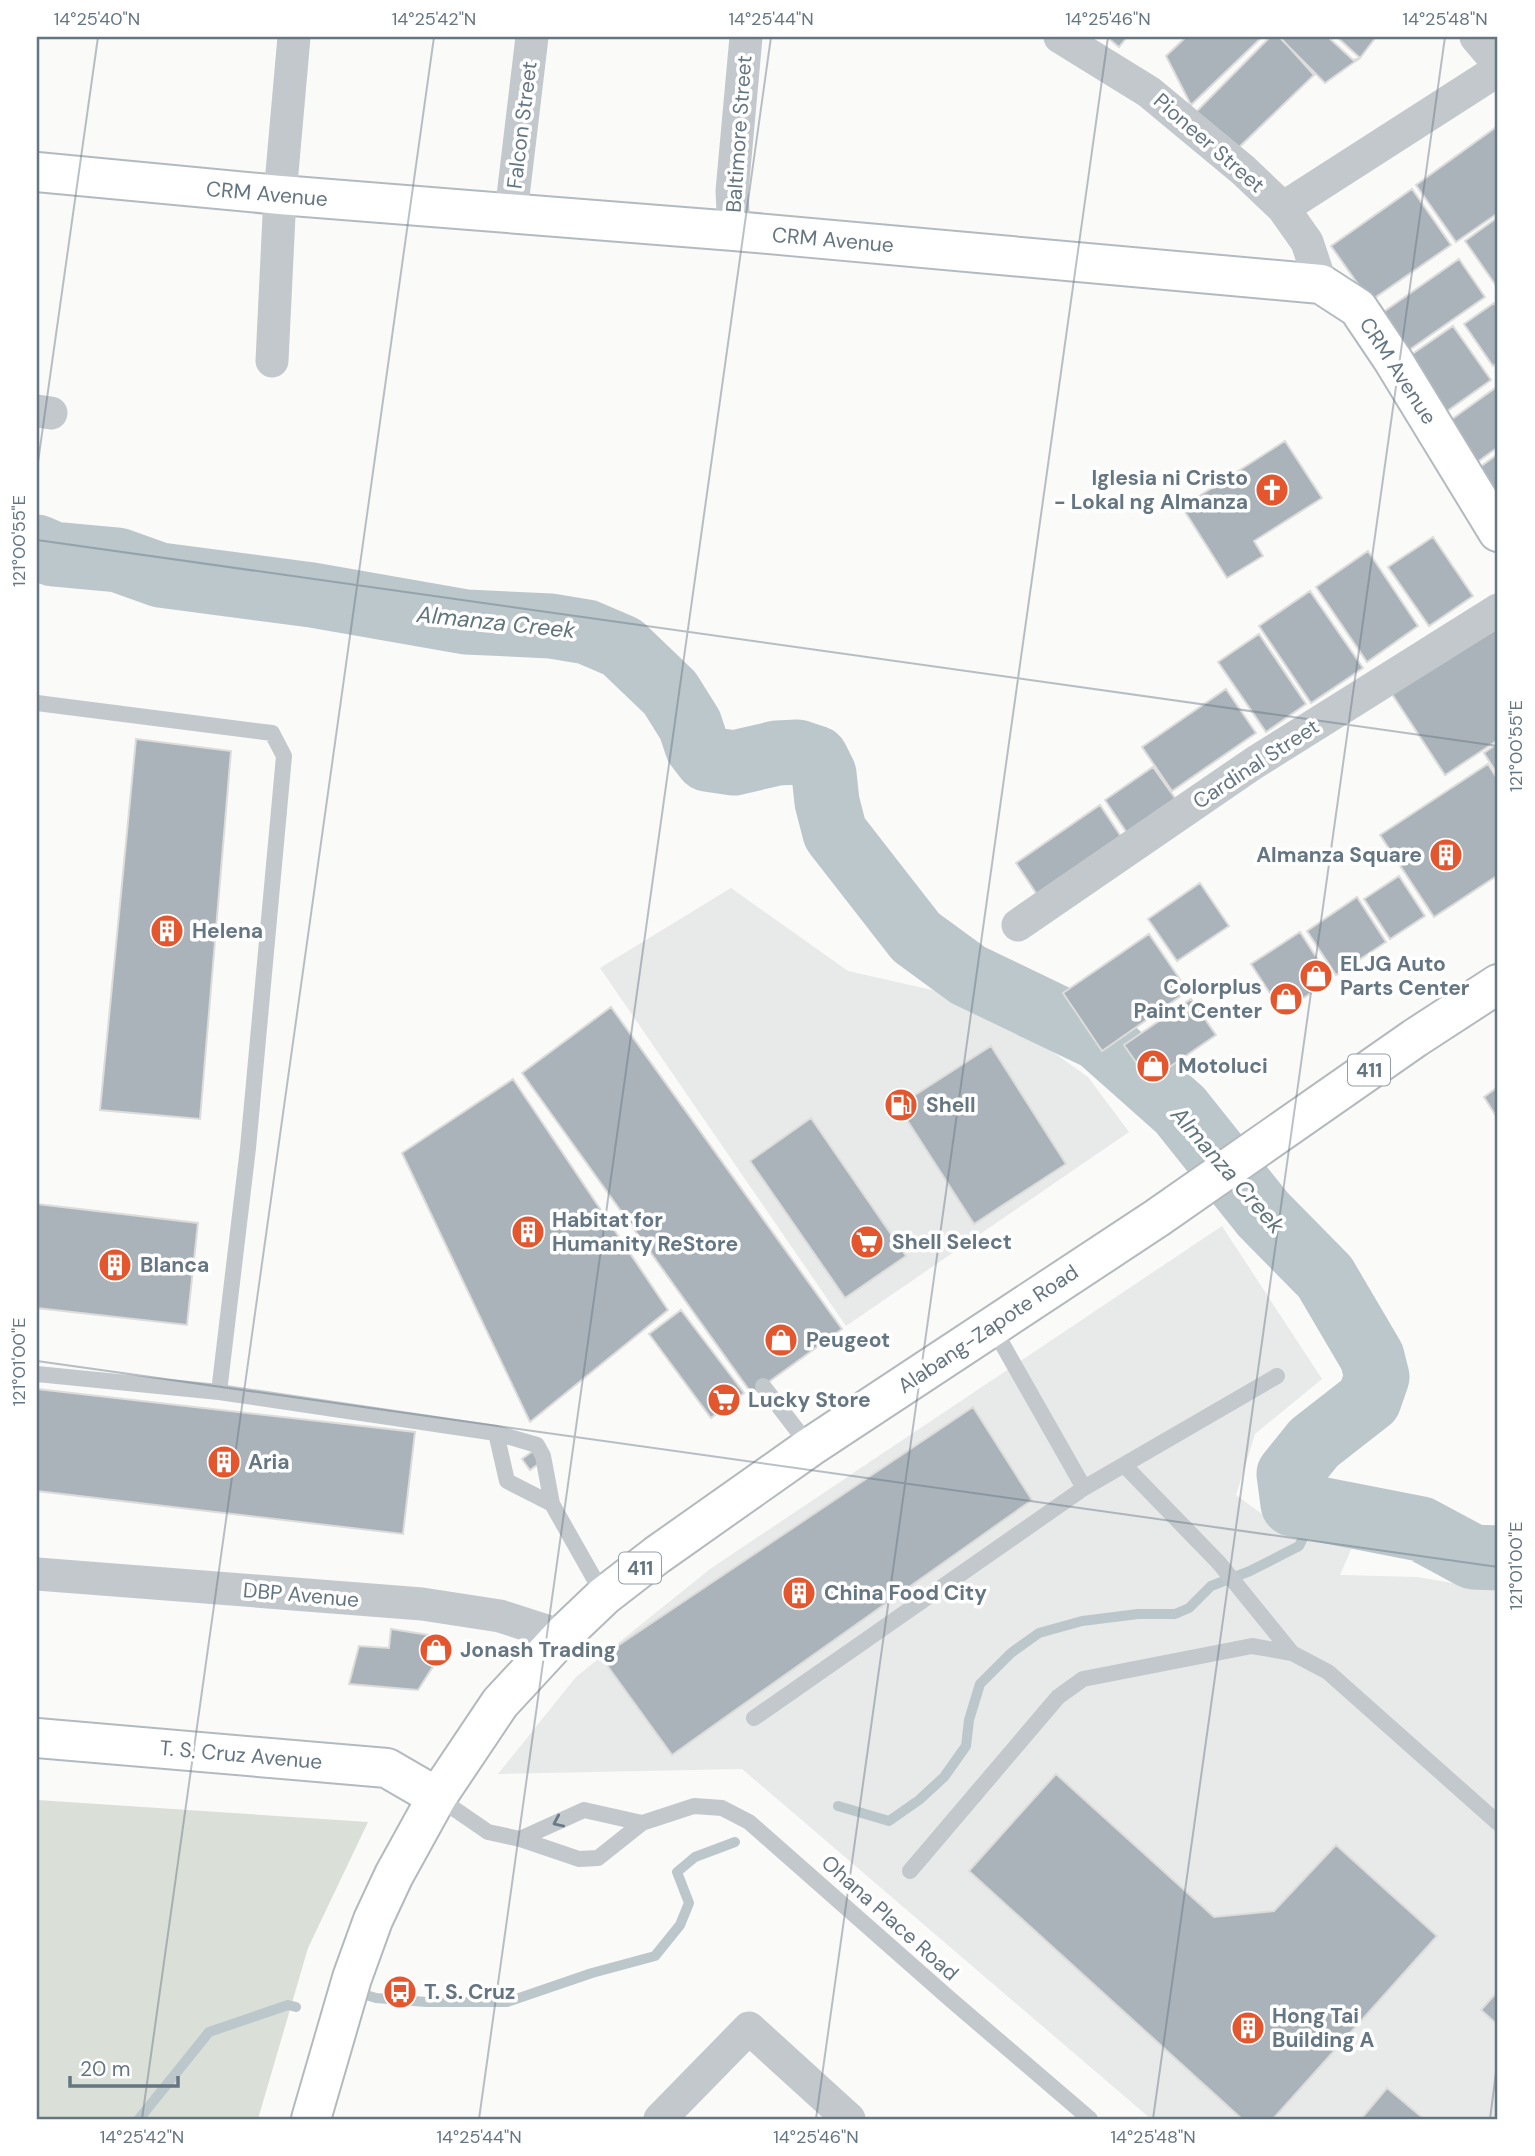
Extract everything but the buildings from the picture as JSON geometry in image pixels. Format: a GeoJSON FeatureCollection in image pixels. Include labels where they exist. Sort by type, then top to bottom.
{"type":"FeatureCollection","features":[{"type":"Feature","properties":{"kind":"main road","name":"CRM Avenue"},"geometry":{"type":"LineString","coordinates":[[37,172],[1321,284],[1358,308],[1393,360],[1498,532]]}},
{"type":"Feature","properties":{"kind":"main road","name":"Alabang-Zapote Road"},"geometry":{"type":"LineString","coordinates":[[311,2119],[352,1978],[373,1920],[394,1874],[437,1797],[500,1703],[604,1595],[810,1447],[1182,1201],[1415,1038],[1498,984]]}},
{"type":"Feature","properties":{"kind":"main road","name":"T. S. Cruz Avenue"},"geometry":{"type":"LineString","coordinates":[[37,1738],[387,1768],[437,1797]]}},
{"type":"Feature","properties":{"kind":"street"},"geometry":{"type":"LineString","coordinates":[[272,361],[280,195],[295,37]]}},
{"type":"Feature","properties":{"kind":"street","name":"Falcon Street"},"geometry":{"type":"LineString","coordinates":[[511,213],[532,37]]}},
{"type":"Feature","properties":{"kind":"street","name":"Baltimore Street"},"geometry":{"type":"LineString","coordinates":[[734,231],[732,191],[746,37]]}},
{"type":"Feature","properties":{"kind":"street","name":"Pioneer Street"},"geometry":{"type":"LineString","coordinates":[[1060,37],[1149,92],[1243,170],[1283,208],[1307,242],[1321,284]]}},
{"type":"Feature","properties":{"kind":"street"},"geometry":{"type":"LineString","coordinates":[[1476,37],[1498,63]]}},
{"type":"Feature","properties":{"kind":"street"},"geometry":{"type":"LineString","coordinates":[[1283,208],[1498,70]]}},
{"type":"Feature","properties":{"kind":"street","name":"Cardinal Street"},"geometry":{"type":"LineString","coordinates":[[1018,925],[1254,763],[1498,610]]}},
{"type":"Feature","properties":{"kind":"street","name":"DBP Avenue"},"geometry":{"type":"LineString","coordinates":[[37,1574],[422,1604],[500,1616],[562,1636]]}},
{"type":"Feature","properties":{"kind":"street"},"geometry":{"type":"LineString","coordinates":[[660,2119],[749,2028],[849,2119]]}},
{"type":"Feature","properties":{"kind":"lane"},"geometry":{"type":"LineString","coordinates":[[37,703],[272,733],[284,756],[248,1148],[219,1392]]}},
{"type":"Feature","properties":{"kind":"lane"},"geometry":{"type":"LineString","coordinates":[[992,1326],[1084,1488]]}},
{"type":"Feature","properties":{"kind":"lane"},"geometry":{"type":"LineString","coordinates":[[37,1374],[219,1392],[496,1433],[537,1445],[543,1456],[552,1504],[604,1595]]}},
{"type":"Feature","properties":{"kind":"lane"},"geometry":{"type":"LineString","coordinates":[[754,1718],[1084,1488],[1277,1376]]}},
{"type":"Feature","properties":{"kind":"lane"},"geometry":{"type":"LineString","coordinates":[[763,1386],[810,1447]]}},
{"type":"Feature","properties":{"kind":"lane"},"geometry":{"type":"LineString","coordinates":[[496,1433],[507,1481],[552,1504]]}},
{"type":"Feature","properties":{"kind":"lane"},"geometry":{"type":"LineString","coordinates":[[1124,1465],[1219,1563],[1292,1653]]}},
{"type":"Feature","properties":{"kind":"lane"},"geometry":{"type":"LineString","coordinates":[[910,1871],[1058,1697],[1083,1679],[1252,1646],[1292,1653],[1328,1672],[1498,1824]]}},
{"type":"Feature","properties":{"kind":"lane","name":"Ohana Place Road"},"geometry":{"type":"LineString","coordinates":[[437,1797],[488,1832],[520,1839],[579,1859],[598,1858],[642,1823],[694,1806],[722,1808],[749,1822],[1090,2119]]}},
{"type":"Feature","properties":{"kind":"lane"},"geometry":{"type":"LineString","coordinates":[[520,1839],[583,1810],[642,1823]]}},
{"type":"Feature","properties":{"kind":"shaded area","name":"Shell"},"geometry":{"type":"Polygon","coordinates":[[[731,888],[848,971],[981,1001],[1088,1077],[1129,1132],[846,1326],[600,968],[731,888]]]}},
{"type":"Feature","properties":{"kind":"shaded area"},"geometry":{"type":"Polygon","coordinates":[[[1222,1226],[1322,1379],[1255,1434],[1236,1495],[1278,1526],[1354,1543],[1340,1575],[1418,1577],[1498,1591],[1498,2119],[1151,2119],[742,1769],[498,1774],[576,1677],[710,1569],[1222,1226]]]}},
{"type":"Feature","properties":{"kind":"shaded area"},"geometry":{"type":"Polygon","coordinates":[[[37,1800],[368,1822],[308,1948],[258,2119],[37,2119],[37,1800]]]}},
{"type":"Feature","properties":{"kind":"waterway","name":"Almanza Creek"},"geometry":{"type":"LineString","coordinates":[[37,547],[53,554],[118,560],[160,575],[312,595],[466,622],[551,626],[587,632],[622,647],[670,693],[690,725],[697,746],[707,759],[734,763],[777,753],[798,752],[816,758],[824,774],[827,802],[835,833],[916,937],[968,975],[1099,1038],[1180,1110],[1263,1214],[1325,1277],[1372,1357],[1377,1377],[1369,1400],[1314,1443],[1289,1474],[1293,1504],[1421,1529],[1473,1557],[1498,1558]]}},
{"type":"Feature","properties":{"kind":"waterway","name":"Almanza Creek"},"geometry":{"type":"LineString","coordinates":[[838,1806],[889,1821],[919,1800],[944,1777],[966,1746],[969,1720],[980,1684],[1011,1653],[1039,1633],[1082,1621],[1138,1614],[1175,1614],[1189,1608],[1211,1586],[1250,1571],[1299,1546],[1317,1509]]}},
{"type":"Feature","properties":{"kind":"waterway","name":"Almanza Creek"},"geometry":{"type":"LineString","coordinates":[[356,1992],[376,1998],[426,2002],[507,2002],[592,1973],[655,1956],[680,1925],[689,1903],[677,1872],[695,1857],[735,1842]]}},
{"type":"Feature","properties":{"kind":"waterway","name":"Almanza Creek"},"geometry":{"type":"LineString","coordinates":[[139,2119],[209,2032],[288,2005],[296,2007]]}},
{"type":"Feature","properties":{"kind":"place","name":"Iglesia ni Cristo - Lokal ng Almanza"},"geometry":{"type":"Point","coordinates":[1272,490]}},
{"type":"Feature","properties":{"kind":"place","name":"Almanza Square"},"geometry":{"type":"Point","coordinates":[1446,855]}},
{"type":"Feature","properties":{"kind":"place","name":"Helena"},"geometry":{"type":"Point","coordinates":[167,931]}},
{"type":"Feature","properties":{"kind":"place","name":"ELJG Auto Parts Center"},"geometry":{"type":"Point","coordinates":[1316,976]}},
{"type":"Feature","properties":{"kind":"place","name":"Colorplus Paint Center"},"geometry":{"type":"Point","coordinates":[1286,999]}},
{"type":"Feature","properties":{"kind":"place","name":"Motoluci"},"geometry":{"type":"Point","coordinates":[1153,1066]}},
{"type":"Feature","properties":{"kind":"place","name":"Shell"},"geometry":{"type":"Point","coordinates":[901,1105]}},
{"type":"Feature","properties":{"kind":"place","name":"Habitat for Humanity ReStore"},"geometry":{"type":"Point","coordinates":[528,1232]}},
{"type":"Feature","properties":{"kind":"place","name":"Shell Select"},"geometry":{"type":"Point","coordinates":[867,1242]}},
{"type":"Feature","properties":{"kind":"place","name":"Blanca"},"geometry":{"type":"Point","coordinates":[115,1265]}},
{"type":"Feature","properties":{"kind":"place","name":"Peugeot"},"geometry":{"type":"Point","coordinates":[781,1340]}},
{"type":"Feature","properties":{"kind":"place","name":"Lucky Store"},"geometry":{"type":"Point","coordinates":[724,1400]}},
{"type":"Feature","properties":{"kind":"place","name":"Aria"},"geometry":{"type":"Point","coordinates":[224,1462]}},
{"type":"Feature","properties":{"kind":"place","name":"China Food City"},"geometry":{"type":"Point","coordinates":[799,1593]}},
{"type":"Feature","properties":{"kind":"place","name":"Jonash Trading"},"geometry":{"type":"Point","coordinates":[436,1650]}},
{"type":"Feature","properties":{"kind":"place","name":"T. S. Cruz"},"geometry":{"type":"Point","coordinates":[400,1992]}},
{"type":"Feature","properties":{"kind":"place","name":"Hong Tai Building A"},"geometry":{"type":"Point","coordinates":[1248,2028]}}]}
